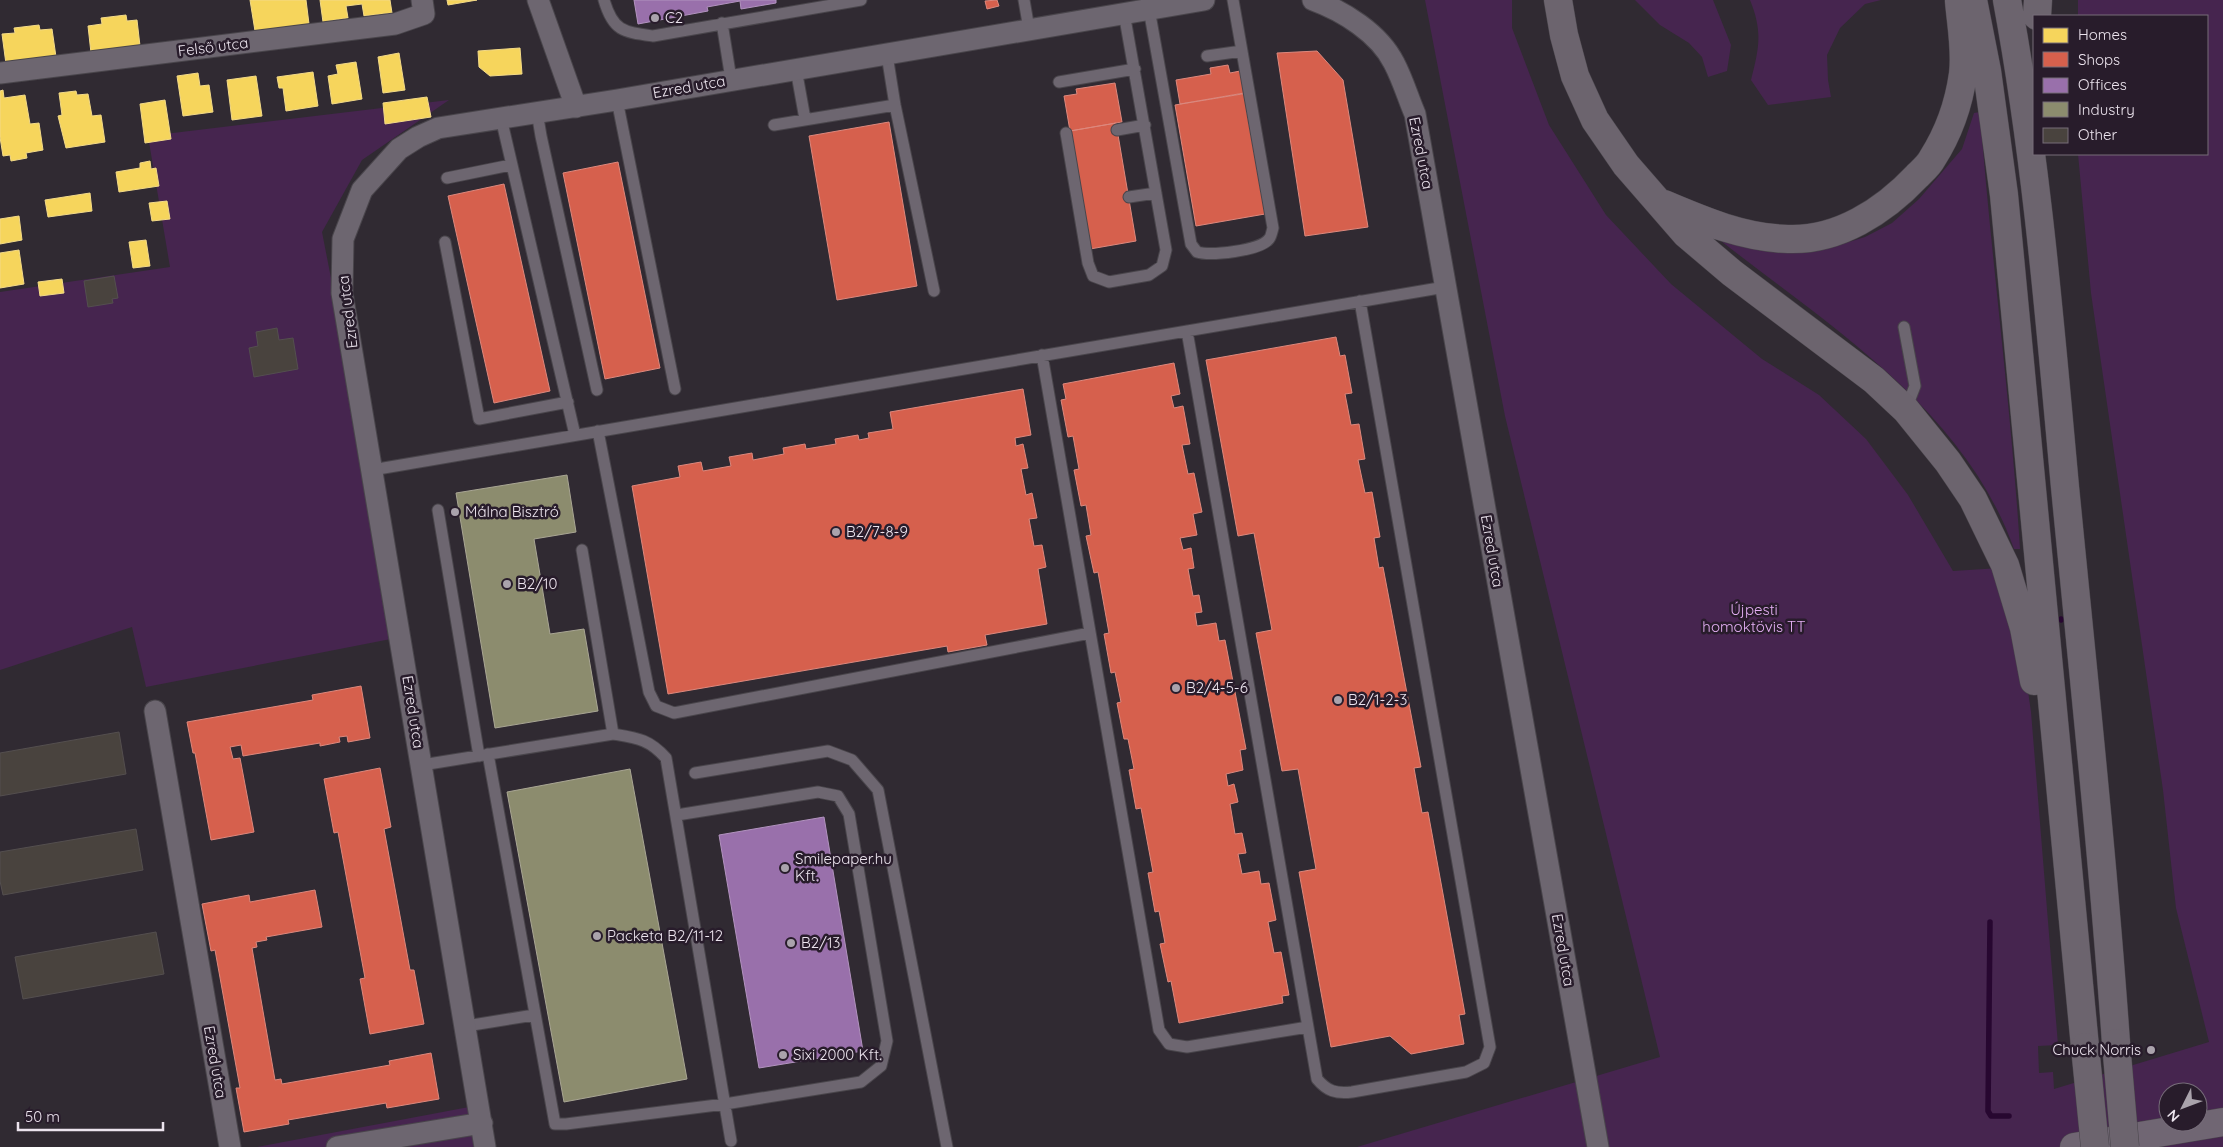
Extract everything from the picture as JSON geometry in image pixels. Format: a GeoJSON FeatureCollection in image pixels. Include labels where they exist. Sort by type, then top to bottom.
{"type":"FeatureCollection","features":[{"type":"Feature","properties":{"kind":"highway"},"geometry":{"type":"LineString","coordinates":[[1558,0],[1564,35],[1575,76],[1595,120],[1626,165],[1686,234],[1732,273],[1874,380],[1906,410],[1948,462],[1973,499],[2005,565],[2024,628],[2039,713],[2056,754]]}},
{"type":"Feature","properties":{"kind":"highway"},"geometry":{"type":"LineString","coordinates":[[1660,202],[1746,235],[1789,240],[1821,235],[1856,223],[1876,213],[1906,188],[1932,161],[1947,132],[1963,73],[1959,0]]}},
{"type":"Feature","properties":{"kind":"highway"},"geometry":{"type":"LineString","coordinates":[[1973,0],[1987,71],[2004,195],[2095,1147]]}},
{"type":"Feature","properties":{"kind":"highway"},"geometry":{"type":"LineString","coordinates":[[2007,0],[2022,78],[2042,242],[2107,916],[2125,1147]]}},
{"type":"Feature","properties":{"kind":"highway"},"geometry":{"type":"LineString","coordinates":[[2037,15],[2038,0]]}},
{"type":"Feature","properties":{"kind":"highway"},"geometry":{"type":"LineString","coordinates":[[2042,242],[2045,176],[2043,155]]}},
{"type":"Feature","properties":{"kind":"main road"},"geometry":{"type":"LineString","coordinates":[[2074,1147],[2223,1122]]}},
{"type":"Feature","properties":{"kind":"street"},"geometry":{"type":"LineString","coordinates":[[538,0],[576,106]]}},
{"type":"Feature","properties":{"kind":"street","name":"Ezred utca"},"geometry":{"type":"LineString","coordinates":[[485,1147],[342,294],[343,239],[362,190],[399,149],[418,137],[438,128],[887,55],[1149,8],[1204,0]]}},
{"type":"Feature","properties":{"kind":"street","name":"Ezred utca"},"geometry":{"type":"LineString","coordinates":[[1313,0],[1335,8],[1370,33],[1394,62],[1415,114],[1598,1147]]}},
{"type":"Feature","properties":{"kind":"street","name":"Felső utca"},"geometry":{"type":"LineString","coordinates":[[0,73],[395,24],[423,7]]}},
{"type":"Feature","properties":{"kind":"street","name":"Ezred utca"},"geometry":{"type":"LineString","coordinates":[[155,711],[230,1147]]}},
{"type":"Feature","properties":{"kind":"street"},"geometry":{"type":"LineString","coordinates":[[337,1147],[482,1124]]}},
{"type":"Feature","properties":{"kind":"lane"},"geometry":{"type":"LineString","coordinates":[[604,0],[610,19],[628,33],[653,36],[861,0]]}},
{"type":"Feature","properties":{"kind":"lane"},"geometry":{"type":"LineString","coordinates":[[1024,0],[1029,29]]}},
{"type":"Feature","properties":{"kind":"lane"},"geometry":{"type":"LineString","coordinates":[[1149,8],[1191,244],[1197,252],[1207,255],[1260,246],[1269,239],[1273,228],[1233,0]]}},
{"type":"Feature","properties":{"kind":"lane"},"geometry":{"type":"LineString","coordinates":[[1066,133],[1088,263],[1093,276],[1109,282],[1149,275],[1162,266],[1166,250],[1124,13]]}},
{"type":"Feature","properties":{"kind":"lane"},"geometry":{"type":"LineString","coordinates":[[722,23],[731,79]]}},
{"type":"Feature","properties":{"kind":"lane"},"geometry":{"type":"LineString","coordinates":[[1207,56],[1242,51]]}},
{"type":"Feature","properties":{"kind":"lane"},"geometry":{"type":"LineString","coordinates":[[887,55],[895,105],[934,292]]}},
{"type":"Feature","properties":{"kind":"lane"},"geometry":{"type":"LineString","coordinates":[[796,69],[805,119]]}},
{"type":"Feature","properties":{"kind":"lane"},"geometry":{"type":"LineString","coordinates":[[1059,82],[1135,69]]}},
{"type":"Feature","properties":{"kind":"lane"},"geometry":{"type":"LineString","coordinates":[[617,100],[675,389]]}},
{"type":"Feature","properties":{"kind":"lane"},"geometry":{"type":"LineString","coordinates":[[774,125],[895,105]]}},
{"type":"Feature","properties":{"kind":"lane"},"geometry":{"type":"LineString","coordinates":[[537,112],[597,390]]}},
{"type":"Feature","properties":{"kind":"lane"},"geometry":{"type":"LineString","coordinates":[[501,118],[568,402],[574,435]]}},
{"type":"Feature","properties":{"kind":"lane"},"geometry":{"type":"LineString","coordinates":[[1117,130],[1145,126]]}},
{"type":"Feature","properties":{"kind":"lane"},"geometry":{"type":"LineString","coordinates":[[447,178],[511,165]]}},
{"type":"Feature","properties":{"kind":"lane"},"geometry":{"type":"LineString","coordinates":[[1129,197],[1156,193]]}},
{"type":"Feature","properties":{"kind":"lane"},"geometry":{"type":"LineString","coordinates":[[445,242],[479,419],[568,402]]}},
{"type":"Feature","properties":{"kind":"lane"},"geometry":{"type":"LineString","coordinates":[[372,470],[1445,287]]}},
{"type":"Feature","properties":{"kind":"lane"},"geometry":{"type":"LineString","coordinates":[[1187,331],[1317,1079],[1326,1090],[1340,1094],[1466,1072],[1484,1063],[1490,1047],[1360,301]]}},
{"type":"Feature","properties":{"kind":"lane"},"geometry":{"type":"LineString","coordinates":[[1904,326],[1915,386],[1906,410]]}},
{"type":"Feature","properties":{"kind":"lane"},"geometry":{"type":"LineString","coordinates":[[1042,356],[1159,1030],[1169,1044],[1187,1047],[1308,1026]]}},
{"type":"Feature","properties":{"kind":"lane"},"geometry":{"type":"LineString","coordinates":[[598,431],[649,692],[656,706],[674,713],[1090,633]]}},
{"type":"Feature","properties":{"kind":"lane"},"geometry":{"type":"LineString","coordinates":[[438,510],[483,755],[555,1124],[726,1104],[861,1082],[881,1066],[887,1041],[849,814],[838,796],[818,792],[677,815]]}},
{"type":"Feature","properties":{"kind":"lane"},"geometry":{"type":"LineString","coordinates":[[582,550],[613,734]]}},
{"type":"Feature","properties":{"kind":"lane"},"geometry":{"type":"LineString","coordinates":[[422,765],[613,734],[642,739],[656,747],[666,758],[731,1141]]}},
{"type":"Feature","properties":{"kind":"lane"},"geometry":{"type":"LineString","coordinates":[[695,773],[828,751],[852,760],[878,790],[947,1147]]}},
{"type":"Feature","properties":{"kind":"lane"},"geometry":{"type":"LineString","coordinates":[[466,1026],[534,1015]]}},
{"type":"Feature","properties":{"kind":"green space","name":"Újpesti homoktövis TT"},"geometry":{"type":"Polygon","coordinates":[[[1425,0],[1512,0],[1512,28],[1549,125],[1606,215],[1671,284],[1762,359],[1819,395],[1866,439],[1908,495],[1953,571],[2000,568],[2019,629],[2031,712],[2058,1045],[2038,1046],[2039,1073],[2053,1072],[2054,1089],[2209,1042],[2176,908],[2163,790],[2091,293],[2078,155],[2208,155],[2208,15],[2078,15],[2078,0],[2223,0],[2223,1147],[1357,1147],[1660,1057],[1505,416],[1425,0]]]}},
{"type":"Feature","properties":{"kind":"green space"},"geometry":{"type":"Polygon","coordinates":[[[1635,0],[1713,0],[1731,45],[1727,71],[1708,77],[1702,57],[1689,43],[1660,25],[1635,0]]]}},
{"type":"Feature","properties":{"kind":"green space"},"geometry":{"type":"Polygon","coordinates":[[[1750,0],[1881,0],[1865,4],[1840,28],[1827,55],[1831,97],[1768,105],[1751,80],[1758,49],[1758,31],[1750,0]]]}},
{"type":"Feature","properties":{"kind":"green space"},"geometry":{"type":"Polygon","coordinates":[[[449,100],[362,160],[322,232],[401,637],[146,687],[132,627],[0,670],[0,292],[170,267],[148,136],[449,100]]]}},
{"type":"Feature","properties":{"kind":"green space"},"geometry":{"type":"Polygon","coordinates":[[[1980,112],[2020,549],[2014,549],[1992,499],[1963,454],[1929,413],[1890,375],[1849,340],[1721,241],[1803,251],[1836,246],[1865,237],[1892,223],[1919,199],[1962,149],[1974,113],[1980,112]]]}},
{"type":"Feature","properties":{"kind":"green space"},"geometry":{"type":"Polygon","coordinates":[[[485,1104],[493,1147],[257,1147],[485,1104]]]}},
{"type":"Feature","properties":{"kind":"building: Homes"},"geometry":{"type":"Polygon","coordinates":[[[250,0],[306,0],[309,24],[255,31],[250,0]]]}},
{"type":"Feature","properties":{"kind":"building: Homes"},"geometry":{"type":"Polygon","coordinates":[[[320,0],[390,0],[392,13],[364,16],[362,4],[346,6],[348,18],[323,22],[320,0]]]}},
{"type":"Feature","properties":{"kind":"building: Homes"},"geometry":{"type":"Polygon","coordinates":[[[447,0],[477,0],[448,5],[447,0]]]}},
{"type":"Feature","properties":{"kind":"building: Homes"},"geometry":{"type":"Polygon","coordinates":[[[126,15],[127,21],[137,20],[140,46],[91,53],[88,26],[102,24],[101,18],[126,15]]]}},
{"type":"Feature","properties":{"kind":"building: Homes"},"geometry":{"type":"Polygon","coordinates":[[[39,25],[40,30],[52,29],[56,57],[6,64],[2,34],[15,33],[14,28],[39,25]]]}},
{"type":"Feature","properties":{"kind":"building: Homes"},"geometry":{"type":"Polygon","coordinates":[[[520,48],[522,74],[490,76],[479,67],[478,51],[520,48]]]}},
{"type":"Feature","properties":{"kind":"building: Homes"},"geometry":{"type":"Polygon","coordinates":[[[399,53],[405,90],[383,93],[378,57],[399,53]]]}},
{"type":"Feature","properties":{"kind":"building: Homes"},"geometry":{"type":"Polygon","coordinates":[[[356,62],[362,99],[332,104],[328,76],[338,74],[336,65],[356,62]]]}},
{"type":"Feature","properties":{"kind":"building: Homes"},"geometry":{"type":"Polygon","coordinates":[[[313,72],[318,106],[286,111],[283,88],[279,88],[277,77],[313,72]]]}},
{"type":"Feature","properties":{"kind":"building: Homes"},"geometry":{"type":"Polygon","coordinates":[[[198,73],[200,86],[209,85],[213,112],[183,116],[177,76],[198,73]]]}},
{"type":"Feature","properties":{"kind":"building: Homes"},"geometry":{"type":"Polygon","coordinates":[[[256,76],[262,116],[232,120],[227,80],[256,76]]]}},
{"type":"Feature","properties":{"kind":"building: Homes"},"geometry":{"type":"Polygon","coordinates":[[[3,90],[4,98],[25,95],[30,124],[39,123],[43,150],[26,153],[27,158],[11,161],[10,155],[3,156],[0,137],[0,91],[3,90]]]}},
{"type":"Feature","properties":{"kind":"building: Homes"},"geometry":{"type":"Polygon","coordinates":[[[76,91],[77,95],[88,94],[92,116],[101,115],[105,142],[66,148],[58,116],[62,115],[59,93],[76,91]]]}},
{"type":"Feature","properties":{"kind":"building: Homes"},"geometry":{"type":"Polygon","coordinates":[[[427,97],[431,117],[385,124],[383,103],[427,97]]]}},
{"type":"Feature","properties":{"kind":"building: Homes"},"geometry":{"type":"Polygon","coordinates":[[[165,100],[171,139],[145,143],[140,104],[165,100]]]}},
{"type":"Feature","properties":{"kind":"building: Homes"},"geometry":{"type":"Polygon","coordinates":[[[150,161],[151,169],[156,168],[159,186],[119,192],[116,172],[140,168],[140,163],[150,161]]]}},
{"type":"Feature","properties":{"kind":"building: Homes"},"geometry":{"type":"Polygon","coordinates":[[[90,193],[92,211],[48,217],[45,200],[90,193]]]}},
{"type":"Feature","properties":{"kind":"building: Homes"},"geometry":{"type":"Polygon","coordinates":[[[167,201],[170,219],[152,221],[149,203],[167,201]]]}},
{"type":"Feature","properties":{"kind":"building: Homes"},"geometry":{"type":"Polygon","coordinates":[[[19,216],[22,240],[0,244],[0,219],[19,216]]]}},
{"type":"Feature","properties":{"kind":"building: Homes"},"geometry":{"type":"Polygon","coordinates":[[[146,240],[150,266],[133,268],[129,242],[146,240]]]}},
{"type":"Feature","properties":{"kind":"building: Homes"},"geometry":{"type":"Polygon","coordinates":[[[19,250],[24,284],[0,288],[0,253],[19,250]]]}},
{"type":"Feature","properties":{"kind":"building: Homes"},"geometry":{"type":"Polygon","coordinates":[[[62,279],[64,293],[40,296],[38,282],[62,279]]]}},
{"type":"Feature","properties":{"kind":"building: Shops"},"geometry":{"type":"Polygon","coordinates":[[[997,0],[999,6],[987,9],[985,1],[997,0]]]}},
{"type":"Feature","properties":{"kind":"building: Shops"},"geometry":{"type":"Polygon","coordinates":[[[1317,51],[1343,80],[1368,227],[1305,236],[1277,53],[1317,51]]]}},
{"type":"Feature","properties":{"kind":"building: Shops"},"geometry":{"type":"Polygon","coordinates":[[[1228,65],[1230,73],[1240,71],[1244,93],[1180,104],[1176,80],[1211,74],[1210,68],[1228,65]]]}},
{"type":"Feature","properties":{"kind":"building: Shops"},"geometry":{"type":"Polygon","coordinates":[[[1115,83],[1122,122],[1070,131],[1064,96],[1077,94],[1076,89],[1115,83]]]}},
{"type":"Feature","properties":{"kind":"building: Shops"},"geometry":{"type":"Polygon","coordinates":[[[1248,93],[1247,112],[1265,214],[1196,226],[1175,105],[1248,93]]]}},
{"type":"Feature","properties":{"kind":"building: Shops"},"geometry":{"type":"Polygon","coordinates":[[[889,122],[917,286],[837,300],[809,136],[889,122]]]}},
{"type":"Feature","properties":{"kind":"building: Shops"},"geometry":{"type":"Polygon","coordinates":[[[1116,123],[1136,241],[1090,249],[1070,131],[1116,123]]]}},
{"type":"Feature","properties":{"kind":"building: Shops"},"geometry":{"type":"Polygon","coordinates":[[[618,162],[660,368],[605,379],[563,173],[618,162]]]}},
{"type":"Feature","properties":{"kind":"building: Shops"},"geometry":{"type":"Polygon","coordinates":[[[504,184],[550,391],[494,403],[448,196],[504,184]]]}},
{"type":"Feature","properties":{"kind":"building: Shops","name":"B2/1-2-3"},"geometry":{"type":"Polygon","coordinates":[[[1336,337],[1340,356],[1345,355],[1352,393],[1345,394],[1351,425],[1359,424],[1365,459],[1358,460],[1365,493],[1372,492],[1380,537],[1374,538],[1379,568],[1383,567],[1421,767],[1414,768],[1422,813],[1428,812],[1465,1014],[1459,1015],[1464,1044],[1411,1054],[1390,1036],[1331,1047],[1299,872],[1316,869],[1298,769],[1282,771],[1256,633],[1272,630],[1254,533],[1238,536],[1206,360],[1336,337]]]}},
{"type":"Feature","properties":{"kind":"building: Shops","name":"B2/4-5-6"},"geometry":{"type":"Polygon","coordinates":[[[1174,363],[1180,394],[1171,396],[1174,408],[1183,406],[1190,444],[1182,445],[1188,474],[1194,473],[1202,512],[1193,514],[1197,535],[1180,538],[1183,550],[1191,548],[1194,568],[1188,569],[1193,596],[1199,595],[1202,612],[1195,613],[1197,626],[1216,623],[1219,641],[1225,640],[1246,749],[1240,750],[1243,770],[1226,774],[1228,786],[1234,784],[1238,802],[1230,804],[1235,834],[1242,833],[1246,853],[1238,854],[1242,874],[1259,871],[1261,884],[1269,883],[1276,920],[1268,922],[1274,953],[1281,952],[1289,995],[1282,996],[1283,1003],[1179,1023],[1171,981],[1168,982],[1160,944],[1165,943],[1159,911],[1155,912],[1148,873],[1153,872],[1141,808],[1136,809],[1129,770],[1134,769],[1128,739],[1124,739],[1117,703],[1121,702],[1115,672],[1111,673],[1104,634],[1109,633],[1098,572],[1094,573],[1086,536],[1091,535],[1086,505],[1081,506],[1074,470],[1079,469],[1073,436],[1068,437],[1061,400],[1066,399],[1063,384],[1174,363]]]}},
{"type":"Feature","properties":{"kind":"building: Shops","name":"B2/7-8-9"},"geometry":{"type":"Polygon","coordinates":[[[1023,389],[1031,435],[1015,438],[1016,446],[1023,444],[1028,468],[1021,469],[1026,495],[1032,493],[1037,518],[1029,519],[1034,546],[1042,545],[1046,567],[1038,569],[1047,624],[985,635],[987,645],[948,652],[947,646],[668,694],[632,486],[680,477],[678,466],[701,462],[703,471],[731,466],[729,457],[752,453],[753,460],[784,454],[783,448],[805,444],[806,449],[836,444],[835,439],[858,435],[859,440],[869,438],[868,433],[893,429],[890,412],[1023,389]]]}},
{"type":"Feature","properties":{"kind":"building: Shops"},"geometry":{"type":"Polygon","coordinates":[[[361,686],[370,738],[348,742],[347,736],[339,737],[340,742],[320,746],[320,743],[243,756],[241,745],[230,747],[233,759],[240,758],[254,832],[211,840],[195,753],[193,753],[187,722],[313,700],[312,695],[361,686]]]}},
{"type":"Feature","properties":{"kind":"building: Shops"},"geometry":{"type":"Polygon","coordinates":[[[380,768],[391,827],[384,829],[410,970],[414,970],[424,1024],[370,1034],[360,979],[365,978],[338,832],[334,833],[324,779],[380,768]]]}},
{"type":"Feature","properties":{"kind":"building: Shops"},"geometry":{"type":"Polygon","coordinates":[[[315,890],[322,927],[266,937],[267,940],[256,942],[257,947],[252,948],[275,1080],[281,1079],[282,1084],[390,1065],[389,1061],[431,1053],[439,1099],[387,1108],[386,1103],[288,1120],[289,1124],[244,1132],[236,1088],[240,1088],[215,950],[211,951],[202,904],[249,895],[250,902],[315,890]]]}},
{"type":"Feature","properties":{"kind":"building: Offices","name":"C2"},"geometry":{"type":"Polygon","coordinates":[[[634,0],[776,0],[776,3],[741,9],[740,1],[707,7],[708,11],[638,24],[634,0]]]}},
{"type":"Feature","properties":{"kind":"building: Offices","name":"B2/13"},"geometry":{"type":"Polygon","coordinates":[[[824,817],[863,1051],[759,1068],[719,835],[824,817]]]}},
{"type":"Feature","properties":{"kind":"building: Industry","name":"B2/10"},"geometry":{"type":"Polygon","coordinates":[[[567,475],[576,532],[534,539],[550,634],[584,629],[598,711],[495,728],[456,493],[567,475]]]}},
{"type":"Feature","properties":{"kind":"building: Industry","name":"Packeta B2/11-12"},"geometry":{"type":"Polygon","coordinates":[[[630,769],[687,1079],[564,1102],[507,792],[630,769]]]}},
{"type":"Feature","properties":{"kind":"building: Other"},"geometry":{"type":"Polygon","coordinates":[[[114,276],[118,298],[112,299],[113,303],[88,307],[84,281],[114,276]]]}},
{"type":"Feature","properties":{"kind":"building: Other"},"geometry":{"type":"Polygon","coordinates":[[[277,328],[279,340],[293,338],[298,369],[254,377],[249,348],[258,346],[256,332],[277,328]]]}},
{"type":"Feature","properties":{"kind":"building: Other"},"geometry":{"type":"Polygon","coordinates":[[[119,732],[126,774],[0,796],[0,753],[119,732]]]}},
{"type":"Feature","properties":{"kind":"building: Other"},"geometry":{"type":"Polygon","coordinates":[[[136,829],[143,870],[3,895],[0,881],[0,852],[136,829]]]}},
{"type":"Feature","properties":{"kind":"building: Other"},"geometry":{"type":"Polygon","coordinates":[[[156,932],[164,974],[23,999],[15,957],[156,932]]]}},
{"type":"Feature","properties":{"kind":"waterway"},"geometry":{"type":"LineString","coordinates":[[1990,922],[1988,1111],[1991,1116],[2009,1116]]}},
{"type":"Feature","properties":{"kind":"place","name":"C2"},"geometry":{"type":"Point","coordinates":[655,18]}},
{"type":"Feature","properties":{"kind":"place","name":"Málna Bisztró"},"geometry":{"type":"Point","coordinates":[455,512]}},
{"type":"Feature","properties":{"kind":"place","name":"B2/7-8-9"},"geometry":{"type":"Point","coordinates":[836,532]}},
{"type":"Feature","properties":{"kind":"place","name":"B2/10"},"geometry":{"type":"Point","coordinates":[507,584]}},
{"type":"Feature","properties":{"kind":"place","name":"B2/4-5-6"},"geometry":{"type":"Point","coordinates":[1176,688]}},
{"type":"Feature","properties":{"kind":"place","name":"B2/1-2-3"},"geometry":{"type":"Point","coordinates":[1338,700]}},
{"type":"Feature","properties":{"kind":"place","name":"Smilepaper.hu Kft."},"geometry":{"type":"Point","coordinates":[785,868]}},
{"type":"Feature","properties":{"kind":"place","name":"Packeta B2/11-12"},"geometry":{"type":"Point","coordinates":[597,936]}},
{"type":"Feature","properties":{"kind":"place","name":"B2/13"},"geometry":{"type":"Point","coordinates":[791,943]}},
{"type":"Feature","properties":{"kind":"place","name":"Chuck Norris"},"geometry":{"type":"Point","coordinates":[2151,1050]}},
{"type":"Feature","properties":{"kind":"place","name":"Sixi 2000 Kft."},"geometry":{"type":"Point","coordinates":[783,1055]}}]}
